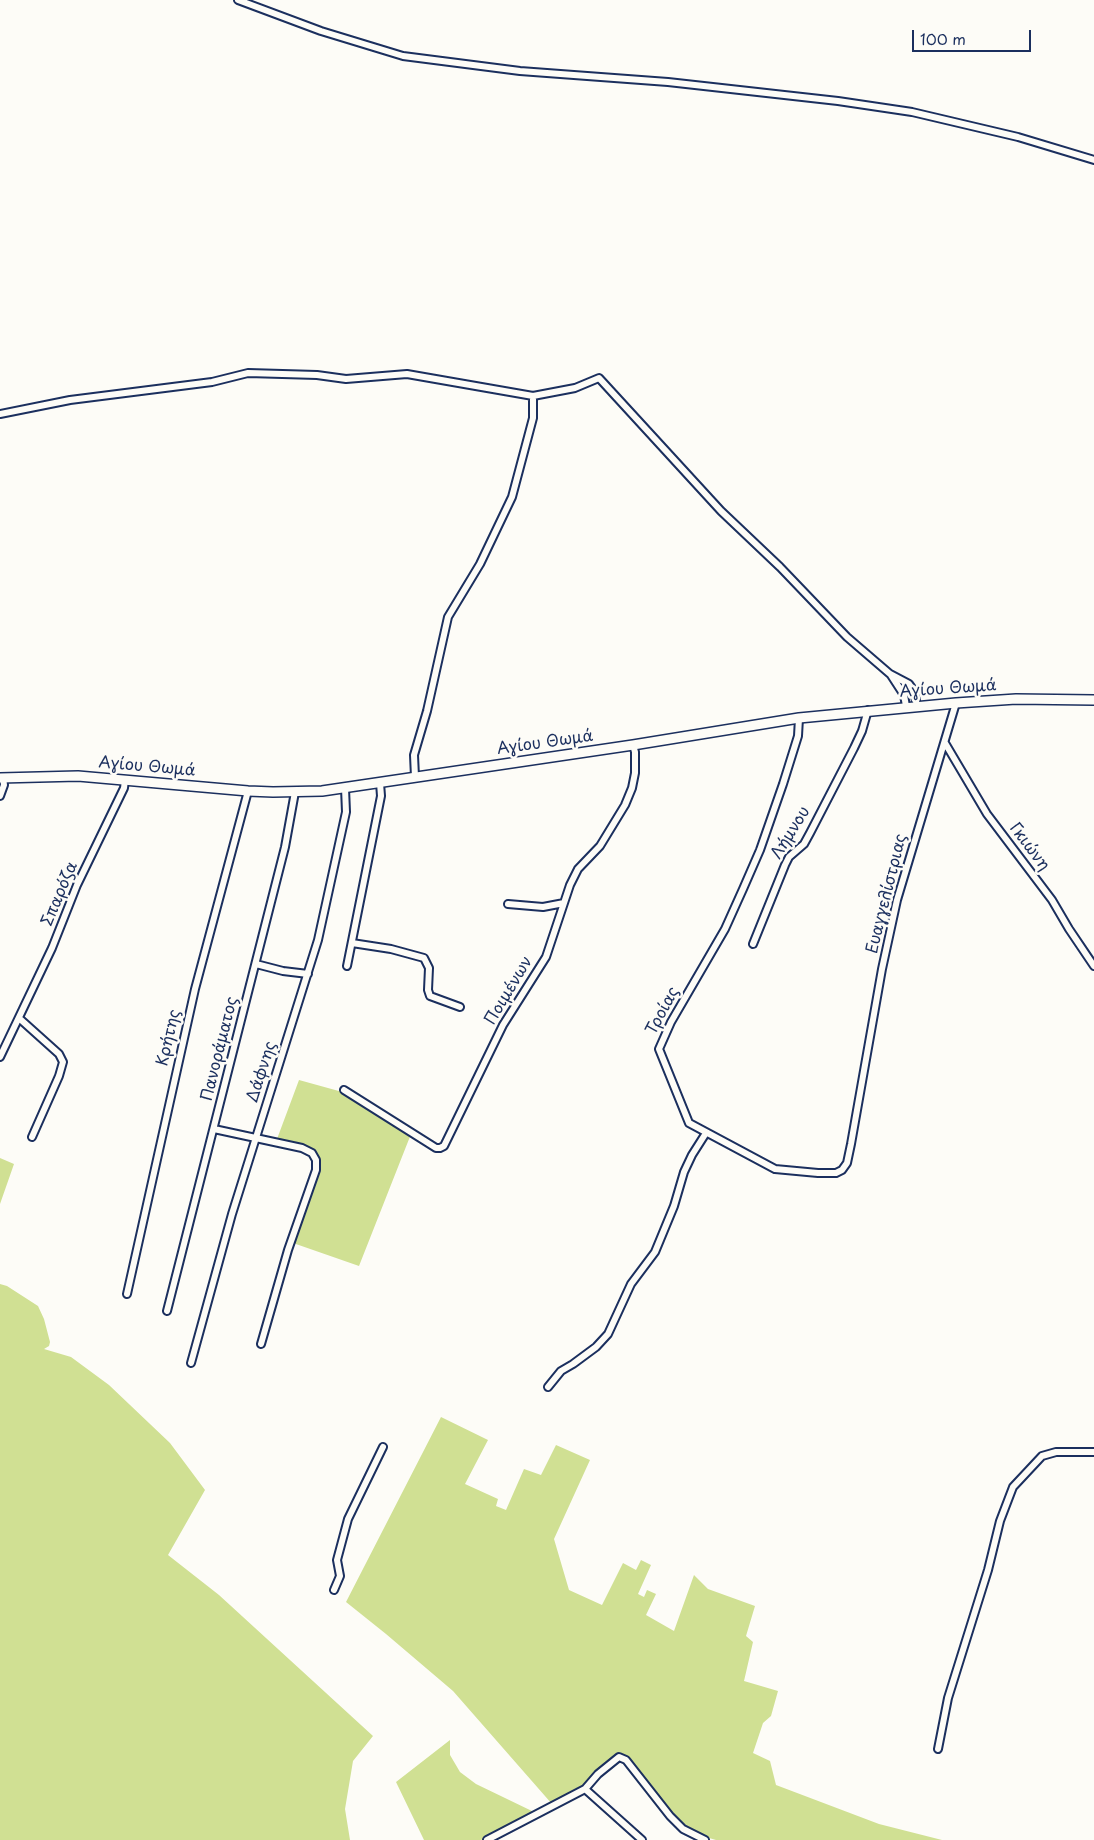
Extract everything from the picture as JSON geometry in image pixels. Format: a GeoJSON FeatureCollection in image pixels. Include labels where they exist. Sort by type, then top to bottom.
{"type":"FeatureCollection","features":[{"type":"Feature","properties":{"kind":"main road","name":"Αγίου Θωμά"},"geometry":{"type":"LineString","coordinates":[[2,778],[78,776],[248,791],[295,792],[380,783],[800,718],[868,710],[1016,699],[1094,700]]}},
{"type":"Feature","properties":{"kind":"street"},"geometry":{"type":"LineString","coordinates":[[238,0],[321,31],[403,56],[520,71],[668,82],[838,101],[912,112],[1018,137],[1094,160]]}},
{"type":"Feature","properties":{"kind":"street"},"geometry":{"type":"LineString","coordinates":[[0,414],[78,399],[212,382],[248,373],[317,375],[346,379],[407,374],[533,396],[575,388],[599,378],[721,511],[780,566],[847,636],[890,674],[909,684],[914,691],[917,706]]}},
{"type":"Feature","properties":{"kind":"street"},"geometry":{"type":"LineString","coordinates":[[415,777],[414,755],[427,711],[448,617],[480,564],[512,496],[533,418],[533,396]]}},
{"type":"Feature","properties":{"kind":"street"},"geometry":{"type":"LineString","coordinates":[[890,674],[904,695],[906,706]]}},
{"type":"Feature","properties":{"kind":"street","name":"Ευαγγελίστριας"},"geometry":{"type":"LineString","coordinates":[[860,1097],[882,969],[897,900],[956,703]]}},
{"type":"Feature","properties":{"kind":"street","name":"Λήμνου"},"geometry":{"type":"LineString","coordinates":[[753,944],[785,864],[789,857],[804,844],[810,833],[854,748],[862,731],[868,710]]}},
{"type":"Feature","properties":{"kind":"street","name":"Τροίας"},"geometry":{"type":"LineString","coordinates":[[800,718],[798,736],[786,775],[760,850],[744,889],[725,929],[671,1022],[659,1049],[690,1123],[775,1169],[818,1173],[842,1170],[847,1162],[860,1097]]}},
{"type":"Feature","properties":{"kind":"street","name":"Γκιώνη"},"geometry":{"type":"LineString","coordinates":[[945,743],[987,814],[1052,900],[1094,966]]}},
{"type":"Feature","properties":{"kind":"street","name":"Ποιμένων"},"geometry":{"type":"LineString","coordinates":[[344,1090],[436,1148],[444,1146],[503,1025],[546,957],[564,903],[578,869],[600,846],[625,805],[632,788],[635,773],[633,745]]}},
{"type":"Feature","properties":{"kind":"street"},"geometry":{"type":"LineString","coordinates":[[0,796],[4,785],[2,778]]}},
{"type":"Feature","properties":{"kind":"street","name":"Σπαρόζα"},"geometry":{"type":"LineString","coordinates":[[0,1057],[14,1024],[20,1019],[78,885],[124,788],[125,780]]}},
{"type":"Feature","properties":{"kind":"street"},"geometry":{"type":"LineString","coordinates":[[347,966],[381,796],[380,783]]}},
{"type":"Feature","properties":{"kind":"street","name":"Δάφνης"},"geometry":{"type":"LineString","coordinates":[[191,1362],[212,1284],[320,931],[346,812],[345,788]]}},
{"type":"Feature","properties":{"kind":"street","name":"Κρήτης"},"geometry":{"type":"LineString","coordinates":[[127,1294],[195,989],[248,791]]}},
{"type":"Feature","properties":{"kind":"street","name":"Πανοράματος"},"geometry":{"type":"LineString","coordinates":[[167,1311],[285,847],[295,792]]}},
{"type":"Feature","properties":{"kind":"street"},"geometry":{"type":"LineString","coordinates":[[508,904],[543,907],[564,903]]}},
{"type":"Feature","properties":{"kind":"street"},"geometry":{"type":"LineString","coordinates":[[352,943],[391,949],[424,958],[430,968],[428,990],[430,996],[460,1007]]}},
{"type":"Feature","properties":{"kind":"street"},"geometry":{"type":"LineString","coordinates":[[256,964],[283,971],[308,974]]}},
{"type":"Feature","properties":{"kind":"street"},"geometry":{"type":"LineString","coordinates":[[20,1019],[59,1054],[63,1062],[59,1076],[32,1137]]}},
{"type":"Feature","properties":{"kind":"street"},"geometry":{"type":"LineString","coordinates":[[214,1128],[302,1148],[312,1153],[316,1160],[316,1170],[288,1250],[261,1344]]}},
{"type":"Feature","properties":{"kind":"street"},"geometry":{"type":"LineString","coordinates":[[548,1387],[561,1370],[574,1364],[596,1347],[608,1334],[631,1284],[655,1252],[674,1206],[684,1172],[706,1133]]}},
{"type":"Feature","properties":{"kind":"street"},"geometry":{"type":"LineString","coordinates":[[334,1590],[340,1576],[337,1560],[348,1518],[383,1447]]}},
{"type":"Feature","properties":{"kind":"street"},"geometry":{"type":"LineString","coordinates":[[938,1749],[948,1698],[988,1570],[1000,1521],[1013,1487],[1042,1456],[1056,1452],[1094,1452]]}},
{"type":"Feature","properties":{"kind":"street"},"geometry":{"type":"LineString","coordinates":[[487,1840],[585,1789],[598,1774],[619,1757],[626,1760],[670,1816],[683,1829],[705,1840]]}},
{"type":"Feature","properties":{"kind":"street"},"geometry":{"type":"LineString","coordinates":[[585,1789],[642,1840]]}},
{"type":"Feature","properties":{"kind":"green space"},"geometry":{"type":"Polygon","coordinates":[[[299,1080],[346,1093],[411,1134],[359,1266],[293,1243],[319,1168],[318,1157],[313,1149],[277,1139],[299,1080]]]}},
{"type":"Feature","properties":{"kind":"green space"},"geometry":{"type":"Polygon","coordinates":[[[0,1158],[14,1164],[0,1204],[0,1158]]]}},
{"type":"Feature","properties":{"kind":"green space"},"geometry":{"type":"Polygon","coordinates":[[[0,1284],[7,1286],[38,1306],[44,1319],[50,1342],[49,1346],[44,1349],[71,1357],[109,1385],[170,1443],[205,1490],[168,1555],[219,1595],[373,1736],[353,1761],[345,1809],[350,1840],[0,1840],[0,1284]]]}},
{"type":"Feature","properties":{"kind":"green space"},"geometry":{"type":"Polygon","coordinates":[[[441,1417],[488,1440],[465,1484],[498,1499],[496,1506],[506,1510],[524,1469],[541,1475],[556,1445],[590,1460],[554,1539],[569,1590],[602,1605],[623,1563],[636,1570],[641,1560],[651,1565],[638,1594],[644,1597],[647,1590],[656,1594],[646,1615],[674,1631],[694,1575],[708,1589],[755,1606],[746,1636],[753,1642],[744,1681],[778,1691],[771,1716],[763,1723],[753,1753],[770,1761],[776,1785],[879,1824],[942,1840],[716,1840],[684,1825],[672,1815],[628,1758],[617,1755],[584,1786],[552,1804],[453,1691],[346,1602],[441,1417]]]}},
{"type":"Feature","properties":{"kind":"green space"},"geometry":{"type":"Polygon","coordinates":[[[450,1740],[450,1755],[460,1772],[476,1784],[534,1812],[481,1840],[424,1840],[396,1782],[450,1740]]]}}]}
